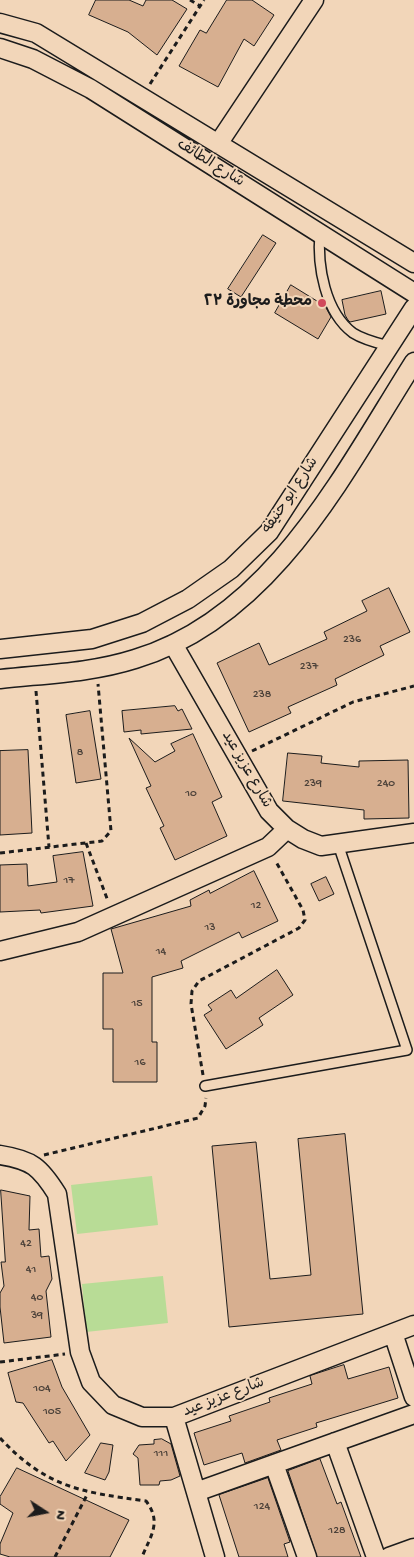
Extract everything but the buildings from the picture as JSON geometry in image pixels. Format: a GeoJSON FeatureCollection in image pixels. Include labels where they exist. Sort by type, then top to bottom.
{"type":"FeatureCollection","features":[{"type":"Feature","properties":{"kind":"street"},"geometry":{"type":"LineString","coordinates":[[218,144],[314,0]]}},
{"type":"Feature","properties":{"kind":"street","name":"شارع الطائف"},"geometry":{"type":"LineString","coordinates":[[0,23],[36,33],[414,262]]}},
{"type":"Feature","properties":{"kind":"street","name":"شارع الطائف"},"geometry":{"type":"LineString","coordinates":[[0,48],[34,59],[91,89],[414,293]]}},
{"type":"Feature","properties":{"kind":"street","name":"شارع ابو حنيفه"},"geometry":{"type":"LineString","coordinates":[[0,649],[92,639],[142,623],[188,599],[231,568],[268,532],[414,308]]}},
{"type":"Feature","properties":{"kind":"street","name":"شارع ابو حنيفه"},"geometry":{"type":"LineString","coordinates":[[0,679],[97,669],[136,659],[173,644],[216,620],[254,588],[288,551],[336,484],[414,362]]}},
{"type":"Feature","properties":{"kind":"street","name":"شارع عزيز عيد"},"geometry":{"type":"LineString","coordinates":[[173,644],[269,811],[287,829],[303,839],[321,846],[414,833]]}},
{"type":"Feature","properties":{"kind":"street"},"geometry":{"type":"LineString","coordinates":[[0,951],[60,938],[268,847],[287,829]]}},
{"type":"Feature","properties":{"kind":"street","name":"شارع عزيز عيد"},"geometry":{"type":"LineString","coordinates":[[0,1156],[24,1160],[44,1173],[57,1194],[80,1352],[91,1382],[113,1405],[142,1417],[174,1417],[414,1325]]}},
{"type":"Feature","properties":{"kind":"street"},"geometry":{"type":"LineString","coordinates":[[393,1333],[414,1397]]}},
{"type":"Feature","properties":{"kind":"street"},"geometry":{"type":"LineString","coordinates":[[196,1492],[414,1414]]}},
{"type":"Feature","properties":{"kind":"street"},"geometry":{"type":"LineString","coordinates":[[174,1417],[215,1557]]}},
{"type":"Feature","properties":{"kind":"street"},"geometry":{"type":"LineString","coordinates":[[335,1442],[376,1557]]}},
{"type":"Feature","properties":{"kind":"street"},"geometry":{"type":"LineString","coordinates":[[274,1464],[307,1557]]}},
{"type":"Feature","properties":{"kind":"street"},"geometry":{"type":"LineString","coordinates":[[388,1557],[414,1548]]}},
{"type":"Feature","properties":{"kind":"lane"},"geometry":{"type":"LineString","coordinates":[[320,234],[319,263],[336,312],[353,332],[367,340],[389,346]]}},
{"type":"Feature","properties":{"kind":"lane"},"geometry":{"type":"LineString","coordinates":[[205,1086],[407,1050],[338,844]]}},
{"type":"Feature","properties":{"kind":"path"},"geometry":{"type":"LineString","coordinates":[[190,0],[200,6]]}},
{"type":"Feature","properties":{"kind":"path"},"geometry":{"type":"LineString","coordinates":[[141,97],[204,0]]}},
{"type":"Feature","properties":{"kind":"path"},"geometry":{"type":"LineString","coordinates":[[0,853],[102,841],[111,831],[97,669]]}},
{"type":"Feature","properties":{"kind":"path"},"geometry":{"type":"LineString","coordinates":[[34,676],[49,847]]}},
{"type":"Feature","properties":{"kind":"path"},"geometry":{"type":"LineString","coordinates":[[238,758],[353,702],[414,686]]}},
{"type":"Feature","properties":{"kind":"path"},"geometry":{"type":"LineString","coordinates":[[86,843],[114,915]]}},
{"type":"Feature","properties":{"kind":"path"},"geometry":{"type":"LineString","coordinates":[[24,1160],[198,1118],[205,1106],[205,1086],[191,1004],[192,991],[199,981],[299,928],[306,920],[303,910],[268,847]]}},
{"type":"Feature","properties":{"kind":"path"},"geometry":{"type":"LineString","coordinates":[[0,1362],[80,1352]]}},
{"type":"Feature","properties":{"kind":"path"},"geometry":{"type":"LineString","coordinates":[[0,1438],[18,1458],[56,1482],[88,1493],[146,1500],[154,1511],[155,1523],[142,1557]]}},
{"type":"Feature","properties":{"kind":"path"},"geometry":{"type":"LineString","coordinates":[[55,1557],[88,1493]]}},
{"type":"Feature","properties":{"kind":"green space"},"geometry":{"type":"Polygon","coordinates":[[[152,1176],[158,1225],[77,1234],[71,1185],[152,1176]]]}},
{"type":"Feature","properties":{"kind":"green space"},"geometry":{"type":"Polygon","coordinates":[[[163,1276],[168,1323],[86,1332],[82,1284],[163,1276]]]}},
{"type":"Feature","properties":{"kind":"place","name":"محطة مجاورة ٢٣"},"geometry":{"type":"Point","coordinates":[322,303]}}]}
